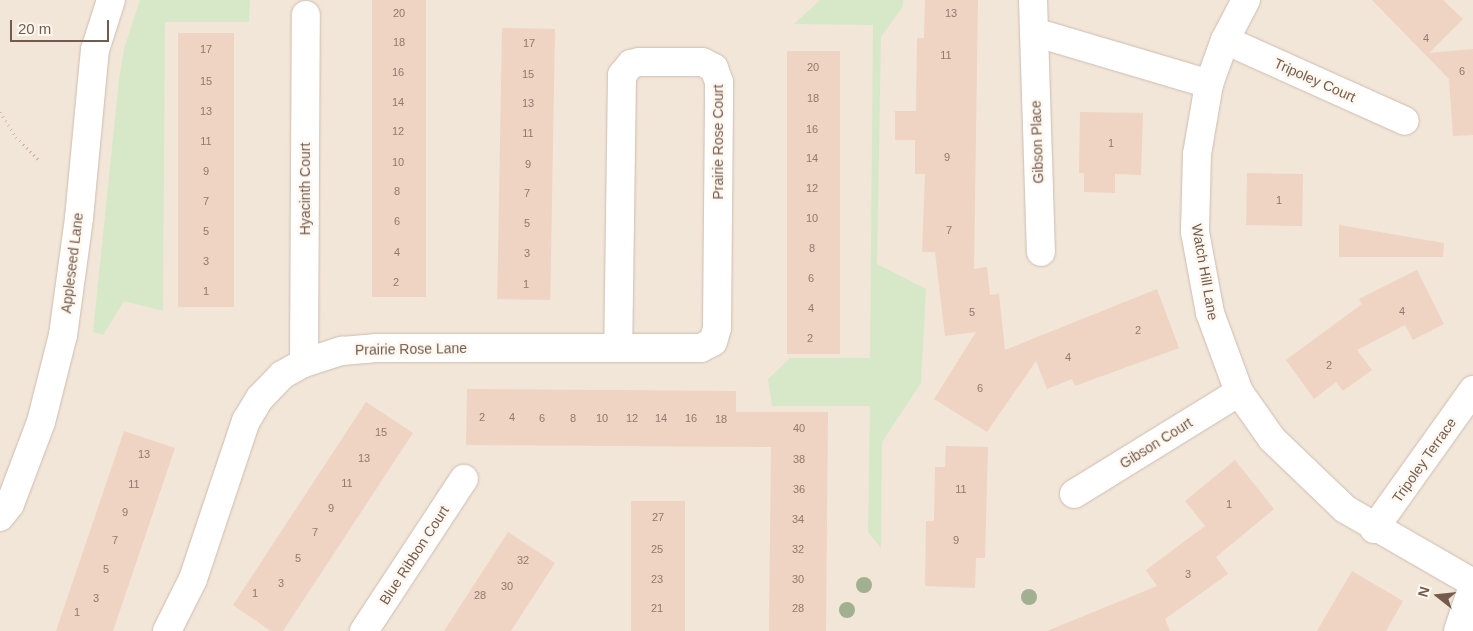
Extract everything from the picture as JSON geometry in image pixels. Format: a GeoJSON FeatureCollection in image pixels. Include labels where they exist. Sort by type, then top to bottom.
{"type":"FeatureCollection","features":[{"type":"Feature","properties":{"kind":"street","name":"Appleseed Lane"},"geometry":{"type":"LineString","coordinates":[[0,517],[10,504],[41,422],[63,334],[79,218],[95,50],[111,0]]}},
{"type":"Feature","properties":{"kind":"street","name":"Gibson Place"},"geometry":{"type":"LineString","coordinates":[[1033,0],[1040,252]]}},
{"type":"Feature","properties":{"kind":"street","name":"Watch Hill Lane"},"geometry":{"type":"LineString","coordinates":[[1246,0],[1225,40],[1209,84],[1196,154],[1195,232],[1210,313],[1239,392],[1272,440],[1310,479],[1374,529],[1473,585]]}},
{"type":"Feature","properties":{"kind":"street","name":"Hyacinth Court"},"geometry":{"type":"LineString","coordinates":[[304,363],[306,14]]}},
{"type":"Feature","properties":{"kind":"street"},"geometry":{"type":"LineString","coordinates":[[1034,32],[1209,84]]}},
{"type":"Feature","properties":{"kind":"street","name":"Tripoley Court"},"geometry":{"type":"LineString","coordinates":[[1225,40],[1405,120]]}},
{"type":"Feature","properties":{"kind":"street","name":"Prairie Rose Court"},"geometry":{"type":"LineString","coordinates":[[638,62],[702,62],[714,68],[719,82],[716,335],[713,342],[702,348],[618,348],[622,75],[631,64],[638,62]]}},
{"type":"Feature","properties":{"kind":"street","name":"Prairie Rose Lane"},"geometry":{"type":"LineString","coordinates":[[167,631],[193,579],[246,421],[265,392],[282,376],[304,363],[342,351],[377,348],[618,348]]}},
{"type":"Feature","properties":{"kind":"street","name":"Tripoley Terrace"},"geometry":{"type":"LineString","coordinates":[[1374,529],[1473,390]]}},
{"type":"Feature","properties":{"kind":"street","name":"Gibson Court"},"geometry":{"type":"LineString","coordinates":[[1074,494],[1239,392]]}},
{"type":"Feature","properties":{"kind":"street","name":"Blue Ribbon Court"},"geometry":{"type":"LineString","coordinates":[[364,631],[464,478]]}},
{"type":"Feature","properties":{"kind":"street"},"geometry":{"type":"LineString","coordinates":[[1458,631],[1473,585]]}},
{"type":"Feature","properties":{"kind":"path"},"geometry":{"type":"LineString","coordinates":[[0,112],[16,137],[39,160]]}},
{"type":"Feature","properties":{"kind":"shaded area"},"geometry":{"type":"Polygon","coordinates":[[[0,0],[1473,0],[1473,631],[0,631],[0,0]]]}},
{"type":"Feature","properties":{"kind":"green space"},"geometry":{"type":"Polygon","coordinates":[[[140,0],[250,0],[249,22],[165,22],[163,311],[124,301],[103,335],[93,332],[119,80],[124,49],[140,0]]]}},
{"type":"Feature","properties":{"kind":"green space"},"geometry":{"type":"Polygon","coordinates":[[[820,0],[903,0],[903,6],[881,37],[877,264],[926,289],[921,383],[882,442],[881,548],[868,532],[870,406],[772,406],[768,379],[790,358],[870,358],[873,25],[794,24],[820,0]]]}},
{"type":"Feature","properties":{"kind":"building"},"geometry":{"type":"Polygon","coordinates":[[[372,0],[426,0],[426,297],[372,297],[372,0]]]}},
{"type":"Feature","properties":{"kind":"building"},"geometry":{"type":"Polygon","coordinates":[[[925,0],[978,0],[974,269],[987,267],[990,295],[999,294],[1005,350],[1157,289],[1179,348],[1075,386],[1072,379],[1047,389],[1036,361],[987,432],[934,399],[976,332],[945,336],[935,252],[922,252],[925,174],[915,174],[915,140],[895,140],[895,111],[916,111],[917,38],[924,38],[925,0]]]}},
{"type":"Feature","properties":{"kind":"building"},"geometry":{"type":"Polygon","coordinates":[[[1372,0],[1443,0],[1463,19],[1429,53],[1473,49],[1473,135],[1453,136],[1449,79],[1372,0]]]}},
{"type":"Feature","properties":{"kind":"building"},"geometry":{"type":"Polygon","coordinates":[[[502,28],[555,29],[550,300],[497,299],[502,28]]]}},
{"type":"Feature","properties":{"kind":"building"},"geometry":{"type":"Polygon","coordinates":[[[178,33],[234,33],[234,307],[178,307],[178,33]]]}},
{"type":"Feature","properties":{"kind":"building"},"geometry":{"type":"Polygon","coordinates":[[[787,51],[840,51],[840,354],[787,354],[787,51]]]}},
{"type":"Feature","properties":{"kind":"building"},"geometry":{"type":"Polygon","coordinates":[[[1080,112],[1143,113],[1141,175],[1115,174],[1115,193],[1084,192],[1084,173],[1079,173],[1080,112]]]}},
{"type":"Feature","properties":{"kind":"building"},"geometry":{"type":"Polygon","coordinates":[[[1247,173],[1303,174],[1302,226],[1246,225],[1247,173]]]}},
{"type":"Feature","properties":{"kind":"building"},"geometry":{"type":"Polygon","coordinates":[[[1339,225],[1444,243],[1443,257],[1339,257],[1339,225]]]}},
{"type":"Feature","properties":{"kind":"building"},"geometry":{"type":"Polygon","coordinates":[[[1417,270],[1444,324],[1413,340],[1405,325],[1357,350],[1372,370],[1343,391],[1336,382],[1314,399],[1286,360],[1362,304],[1359,299],[1417,270]]]}},
{"type":"Feature","properties":{"kind":"building"},"geometry":{"type":"Polygon","coordinates":[[[467,389],[736,391],[736,412],[828,412],[826,631],[769,631],[771,447],[466,445],[467,389]]]}},
{"type":"Feature","properties":{"kind":"building"},"geometry":{"type":"Polygon","coordinates":[[[366,402],[413,433],[283,631],[271,631],[233,605],[366,402]]]}},
{"type":"Feature","properties":{"kind":"building"},"geometry":{"type":"Polygon","coordinates":[[[124,431],[175,448],[113,631],[56,631],[124,431]]]}},
{"type":"Feature","properties":{"kind":"building"},"geometry":{"type":"Polygon","coordinates":[[[946,446],[988,447],[985,558],[976,558],[975,588],[925,586],[926,521],[934,521],[935,467],[945,467],[946,446]]]}},
{"type":"Feature","properties":{"kind":"building"},"geometry":{"type":"Polygon","coordinates":[[[1235,460],[1274,509],[1216,557],[1228,574],[1165,619],[1170,631],[1047,631],[1157,586],[1146,570],[1205,526],[1185,501],[1235,460]]]}},
{"type":"Feature","properties":{"kind":"building"},"geometry":{"type":"Polygon","coordinates":[[[631,501],[685,501],[685,631],[631,631],[631,501]]]}},
{"type":"Feature","properties":{"kind":"building"},"geometry":{"type":"Polygon","coordinates":[[[508,532],[555,563],[511,631],[444,631],[508,532]]]}},
{"type":"Feature","properties":{"kind":"building"},"geometry":{"type":"Polygon","coordinates":[[[1352,571],[1403,601],[1386,631],[1317,631],[1352,571]]]}}]}
